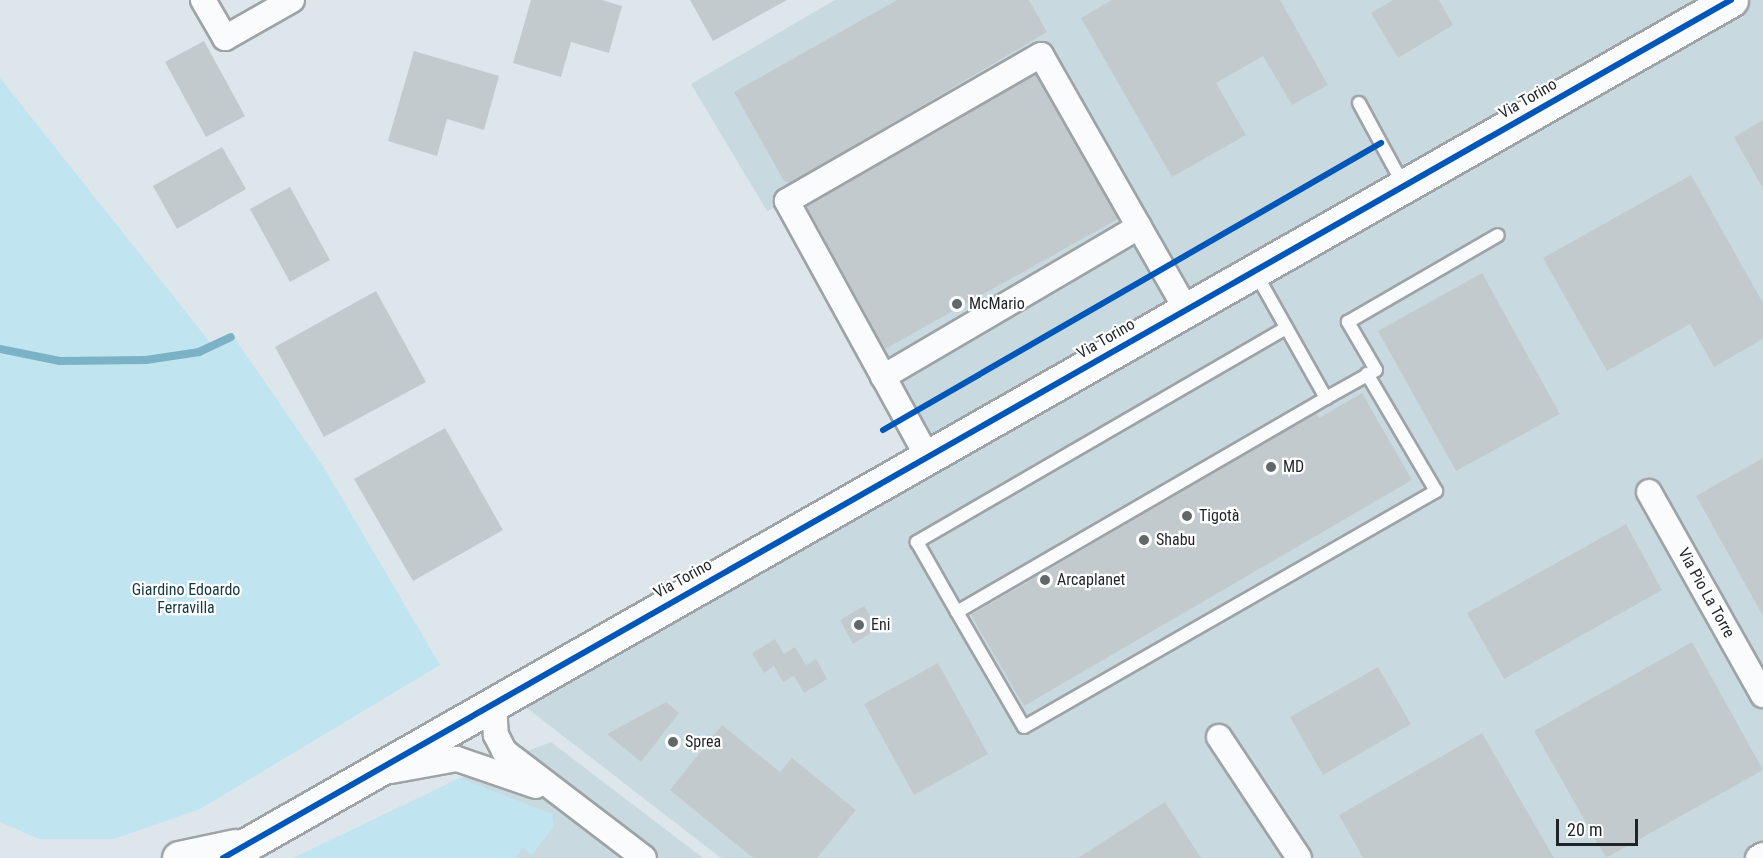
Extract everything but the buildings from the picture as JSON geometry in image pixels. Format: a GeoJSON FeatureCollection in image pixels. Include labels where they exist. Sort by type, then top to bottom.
{"type":"FeatureCollection","features":[{"type":"Feature","properties":{"kind":"street"},"geometry":{"type":"LineString","coordinates":[[203,0],[225,38],[292,0]]}},
{"type":"Feature","properties":{"kind":"street","name":"Via Torino"},"geometry":{"type":"LineString","coordinates":[[179,858],[229,852],[1731,0]]}},
{"type":"Feature","properties":{"kind":"street"},"geometry":{"type":"LineString","coordinates":[[927,456],[787,201],[1041,56],[1186,309]]}},
{"type":"Feature","properties":{"kind":"street"},"geometry":{"type":"LineString","coordinates":[[883,377],[1139,227]]}},
{"type":"Feature","properties":{"kind":"street","name":"Via Pio La Torre"},"geometry":{"type":"LineString","coordinates":[[1649,492],[1763,695]]}},
{"type":"Feature","properties":{"kind":"street"},"geometry":{"type":"LineString","coordinates":[[494,701],[500,747],[558,794],[645,858]]}},
{"type":"Feature","properties":{"kind":"street"},"geometry":{"type":"LineString","coordinates":[[1219,737],[1299,858]]}},
{"type":"Feature","properties":{"kind":"street"},"geometry":{"type":"LineString","coordinates":[[350,782],[452,759],[558,794]]}},
{"type":"Feature","properties":{"kind":"street"},"geometry":{"type":"LineString","coordinates":[[1758,858],[1763,855]]}},
{"type":"Feature","properties":{"kind":"lane"},"geometry":{"type":"LineString","coordinates":[[1359,103],[1404,186]]}},
{"type":"Feature","properties":{"kind":"lane"},"geometry":{"type":"LineString","coordinates":[[957,612],[1376,370],[1348,322],[1498,235]]}},
{"type":"Feature","properties":{"kind":"lane"},"geometry":{"type":"LineString","coordinates":[[1254,271],[1326,398]]}},
{"type":"Feature","properties":{"kind":"lane"},"geometry":{"type":"LineString","coordinates":[[1286,328],[917,542],[1024,727],[1436,491],[1367,374]]}},
{"type":"Feature","properties":{"kind":"shaded area"},"geometry":{"type":"Polygon","coordinates":[[[835,0],[1763,0],[1763,858],[721,858],[510,695],[926,456],[787,202],[767,211],[691,84],[835,0]]]}},
{"type":"Feature","properties":{"kind":"shaded area"},"geometry":{"type":"Polygon","coordinates":[[[551,742],[703,858],[444,858],[448,783],[551,742]]]}},
{"type":"Feature","properties":{"kind":"green space","name":"Giardino Edoardo Ferravilla"},"geometry":{"type":"Polygon","coordinates":[[[0,78],[213,346],[235,339],[323,466],[440,665],[200,809],[114,839],[39,839],[0,822],[0,78]]]}},
{"type":"Feature","properties":{"kind":"green space"},"geometry":{"type":"Polygon","coordinates":[[[460,778],[552,814],[554,826],[532,855],[523,848],[515,858],[293,858],[460,778]]]}},
{"type":"Feature","properties":{"kind":"waterway"},"geometry":{"type":"LineString","coordinates":[[0,349],[60,361],[146,360],[199,352],[231,337]]}},
{"type":"Feature","properties":{"kind":"cycle path"},"geometry":{"type":"LineString","coordinates":[[223,858],[1731,0]]}},
{"type":"Feature","properties":{"kind":"cycle path"},"geometry":{"type":"LineString","coordinates":[[883,430],[1381,143]]}},
{"type":"Feature","properties":{"kind":"place","name":"McMario"},"geometry":{"type":"Point","coordinates":[957,304]}},
{"type":"Feature","properties":{"kind":"place","name":"MD"},"geometry":{"type":"Point","coordinates":[1271,467]}},
{"type":"Feature","properties":{"kind":"place","name":"Tigotà"},"geometry":{"type":"Point","coordinates":[1187,516]}},
{"type":"Feature","properties":{"kind":"place","name":"Shabu"},"geometry":{"type":"Point","coordinates":[1144,540]}},
{"type":"Feature","properties":{"kind":"place","name":"Arcaplanet"},"geometry":{"type":"Point","coordinates":[1045,580]}},
{"type":"Feature","properties":{"kind":"place","name":"Eni"},"geometry":{"type":"Point","coordinates":[859,625]}},
{"type":"Feature","properties":{"kind":"place","name":"Sprea"},"geometry":{"type":"Point","coordinates":[673,742]}}]}
